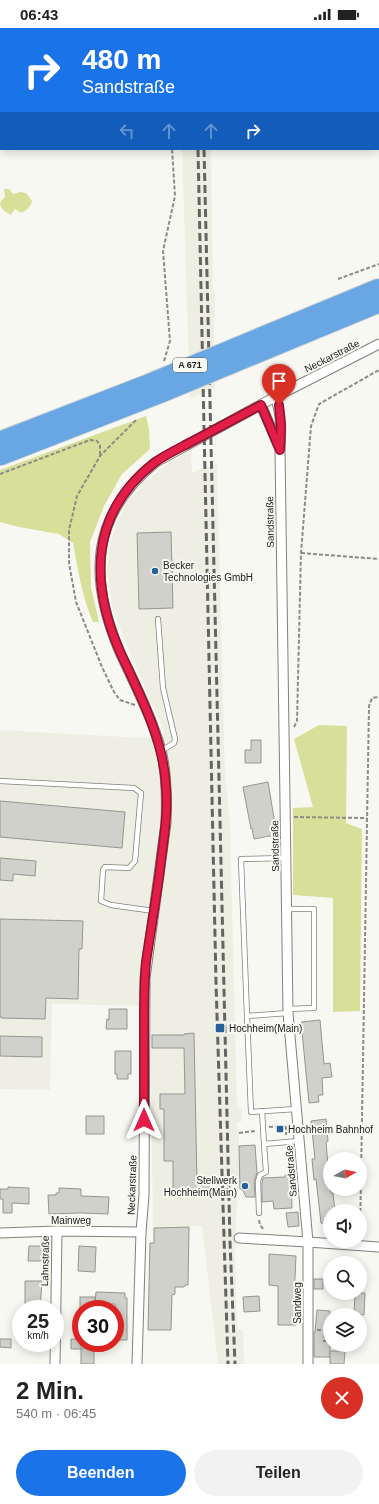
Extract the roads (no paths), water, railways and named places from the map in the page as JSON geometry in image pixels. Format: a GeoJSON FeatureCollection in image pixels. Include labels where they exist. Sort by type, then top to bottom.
{"type":"FeatureCollection","features":[{"type":"Feature","properties":{"kind":"highway","name":"A 671"},"geometry":{"type":"LineString","coordinates":[[0,440],[167,375],[379,287]]}},
{"type":"Feature","properties":{"kind":"highway","name":"A 671"},"geometry":{"type":"LineString","coordinates":[[0,457],[179,387],[379,304]]}},
{"type":"Feature","properties":{"kind":"street","name":"Neckarstraße"},"geometry":{"type":"LineString","coordinates":[[137,1364],[141,1232],[144,1195],[146,963],[166,822],[166,785],[161,751],[152,722],[111,629],[101,591],[101,549],[107,528],[115,509],[126,490],[140,475],[156,462],[275,397],[379,344]]}},
{"type":"Feature","properties":{"kind":"street","name":"Sandstraße"},"geometry":{"type":"LineString","coordinates":[[275,397],[279,405],[281,427],[280,450],[288,1011],[308,1242]]}},
{"type":"Feature","properties":{"kind":"street","name":"Sandstraße"},"geometry":{"type":"LineString","coordinates":[[261,405],[280,450]]}},
{"type":"Feature","properties":{"kind":"street","name":"Mainweg"},"geometry":{"type":"LineString","coordinates":[[0,1233],[57,1231],[141,1232]]}},
{"type":"Feature","properties":{"kind":"street","name":"Lahnstraße"},"geometry":{"type":"LineString","coordinates":[[55,1364],[57,1231]]}},
{"type":"Feature","properties":{"kind":"street"},"geometry":{"type":"LineString","coordinates":[[238,1238],[360,1245],[379,1248]]}},
{"type":"Feature","properties":{"kind":"street","name":"Sandweg"},"geometry":{"type":"LineString","coordinates":[[308,1242],[308,1364]]}},
{"type":"Feature","properties":{"kind":"lane"},"geometry":{"type":"LineString","coordinates":[[158,619],[163,688],[175,739],[174,743],[161,751]]}},
{"type":"Feature","properties":{"kind":"lane"},"geometry":{"type":"LineString","coordinates":[[0,781],[134,788],[141,793],[134,861],[129,868],[105,867],[103,870],[101,900],[110,905],[154,911]]}},
{"type":"Feature","properties":{"kind":"lane"},"geometry":{"type":"LineString","coordinates":[[286,858],[241,860],[251,1112],[296,1109]]}},
{"type":"Feature","properties":{"kind":"lane"},"geometry":{"type":"LineString","coordinates":[[248,1016],[314,1008],[314,909],[286,908]]}},
{"type":"Feature","properties":{"kind":"lane"},"geometry":{"type":"LineString","coordinates":[[259,1213],[258,1181],[260,1175],[266,1172],[262,1111]]}},
{"type":"Feature","properties":{"kind":"lane"},"geometry":{"type":"LineString","coordinates":[[264,1144],[299,1141]]}},
{"type":"Feature","properties":{"kind":"railway"},"geometry":{"type":"LineString","coordinates":[[198,150],[216,983],[228,1364]]}},
{"type":"Feature","properties":{"kind":"railway"},"geometry":{"type":"LineString","coordinates":[[204,150],[230,1242],[235,1364]]}},
{"type":"Feature","properties":{"kind":"place","name":"Becker Technologies GmbH"},"geometry":{"type":"Point","coordinates":[155,571]}},
{"type":"Feature","properties":{"kind":"place","name":"Hochheim(Main)"},"geometry":{"type":"Point","coordinates":[220,1028]}},
{"type":"Feature","properties":{"kind":"place","name":"Hochheim Bahnhof"},"geometry":{"type":"Point","coordinates":[280,1129]}},
{"type":"Feature","properties":{"kind":"place","name":"Stellwerk Hochheim(Main)"},"geometry":{"type":"Point","coordinates":[245,1186]}}]}
